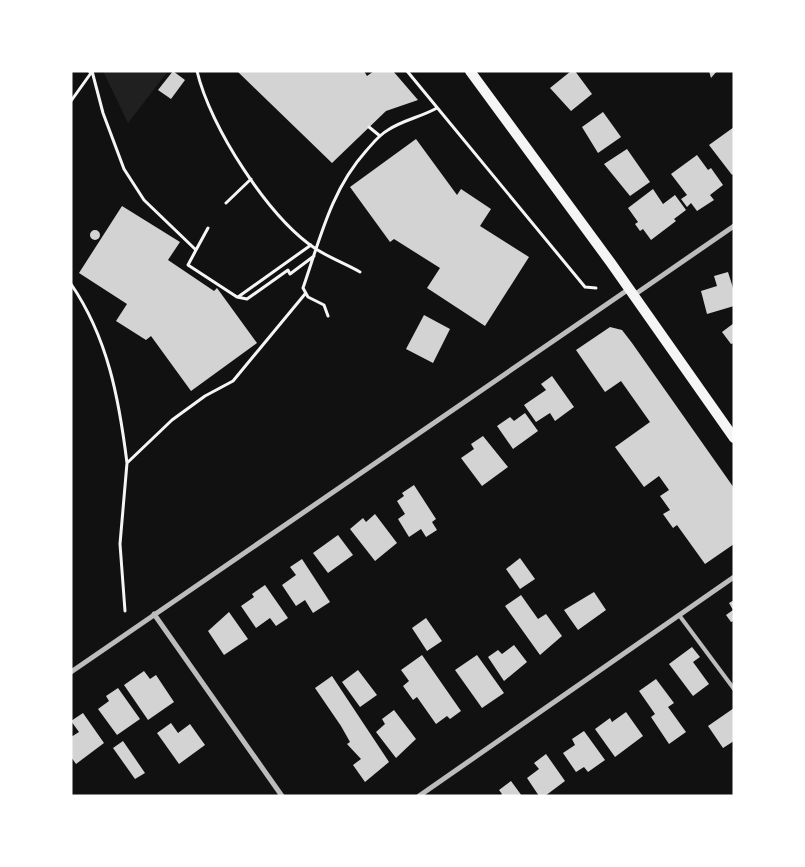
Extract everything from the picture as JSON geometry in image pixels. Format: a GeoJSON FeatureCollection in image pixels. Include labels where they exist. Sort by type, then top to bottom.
{"type":"FeatureCollection","features":[{"type":"Feature","properties":{"kind":"main road"},"geometry":{"type":"LineString","coordinates":[[470,71],[632,292],[734,438]]}},
{"type":"Feature","properties":{"kind":"street"},"geometry":{"type":"LineString","coordinates":[[71,672],[632,292],[734,226]]}},
{"type":"Feature","properties":{"kind":"street"},"geometry":{"type":"LineString","coordinates":[[419,796],[734,578]]}},
{"type":"Feature","properties":{"kind":"street"},"geometry":{"type":"LineString","coordinates":[[154,614],[282,796]]}},
{"type":"Feature","properties":{"kind":"lane"},"geometry":{"type":"LineString","coordinates":[[680,615],[734,689]]}},
{"type":"Feature","properties":{"kind":"path"},"geometry":{"type":"LineString","coordinates":[[197,71],[218,123],[235,156],[276,211],[316,249],[360,272]]}},
{"type":"Feature","properties":{"kind":"path"},"geometry":{"type":"LineString","coordinates":[[407,71],[585,287],[596,288]]}},
{"type":"Feature","properties":{"kind":"path"},"geometry":{"type":"LineString","coordinates":[[71,101],[91,72]]}},
{"type":"Feature","properties":{"kind":"path"},"geometry":{"type":"LineString","coordinates":[[91,72],[124,169],[144,200],[196,250]]}},
{"type":"Feature","properties":{"kind":"path"},"geometry":{"type":"LineString","coordinates":[[328,316],[324,305],[305,294],[303,288],[329,212],[350,169],[380,136],[398,124],[425,115],[437,108]]}},
{"type":"Feature","properties":{"kind":"path"},"geometry":{"type":"LineString","coordinates":[[369,127],[380,136]]}},
{"type":"Feature","properties":{"kind":"path"},"geometry":{"type":"LineString","coordinates":[[226,202],[251,179]]}},
{"type":"Feature","properties":{"kind":"path"},"geometry":{"type":"LineString","coordinates":[[208,228],[188,265],[237,297],[247,299],[288,270]]}},
{"type":"Feature","properties":{"kind":"path"},"geometry":{"type":"LineString","coordinates":[[237,297],[311,244]]}},
{"type":"Feature","properties":{"kind":"path"},"geometry":{"type":"LineString","coordinates":[[284,265],[290,274],[314,256]]}},
{"type":"Feature","properties":{"kind":"path"},"geometry":{"type":"LineString","coordinates":[[71,284],[88,311],[112,373],[128,463],[120,544],[125,611]]}},
{"type":"Feature","properties":{"kind":"path"},"geometry":{"type":"LineString","coordinates":[[128,463],[162,428],[205,396],[233,381],[305,294]]}},
{"type":"Feature","properties":{"kind":"shaded area"},"geometry":{"type":"Polygon","coordinates":[[[103,71],[168,71],[128,123],[103,71]]]}},
{"type":"Feature","properties":{"kind":"building"},"geometry":{"type":"Polygon","coordinates":[[[173,71],[185,80],[171,99],[158,90],[173,71]]]}},
{"type":"Feature","properties":{"kind":"building"},"geometry":{"type":"Polygon","coordinates":[[[237,71],[364,71],[367,76],[374,71],[393,71],[418,100],[386,111],[332,163],[237,71]]]}},
{"type":"Feature","properties":{"kind":"building"},"geometry":{"type":"Polygon","coordinates":[[[571,71],[575,71],[592,94],[571,111],[550,88],[571,71]]]}},
{"type":"Feature","properties":{"kind":"building"},"geometry":{"type":"Polygon","coordinates":[[[709,71],[717,71],[711,78],[709,71]]]}},
{"type":"Feature","properties":{"kind":"building"},"geometry":{"type":"Polygon","coordinates":[[[603,112],[621,137],[598,153],[582,127],[603,112]]]}},
{"type":"Feature","properties":{"kind":"building"},"geometry":{"type":"Polygon","coordinates":[[[734,127],[734,173],[732,175],[709,145],[734,127]]]}},
{"type":"Feature","properties":{"kind":"building"},"geometry":{"type":"Polygon","coordinates":[[[416,139],[457,195],[461,189],[491,209],[480,226],[529,257],[485,326],[427,288],[440,268],[394,239],[390,242],[350,187],[416,139]]]}},
{"type":"Feature","properties":{"kind":"building"},"geometry":{"type":"Polygon","coordinates":[[[627,149],[650,182],[630,196],[604,164],[627,149]]]}},
{"type":"Feature","properties":{"kind":"building"},"geometry":{"type":"Polygon","coordinates":[[[697,155],[708,170],[711,168],[723,185],[710,195],[714,200],[697,211],[691,203],[687,207],[681,199],[687,195],[671,174],[697,155]]]}},
{"type":"Feature","properties":{"kind":"building"},"geometry":{"type":"Polygon","coordinates":[[[653,189],[663,204],[675,195],[686,210],[674,219],[676,221],[651,240],[643,229],[640,231],[635,224],[638,222],[628,208],[653,189]]]}},
{"type":"Feature","properties":{"kind":"building"},"geometry":{"type":"Polygon","coordinates":[[[122,206],[180,242],[168,260],[214,291],[217,288],[257,343],[191,391],[151,336],[146,340],[116,321],[127,304],[79,273],[122,206]]]}},
{"type":"Feature","properties":{"kind":"building"},"geometry":{"type":"Polygon","coordinates":[[[93,230],[97,230],[100,235],[99,239],[93,240],[90,237],[90,233],[93,230]]]}},
{"type":"Feature","properties":{"kind":"building"},"geometry":{"type":"Polygon","coordinates":[[[728,272],[734,291],[734,306],[707,314],[701,291],[717,286],[714,276],[728,272]]]}},
{"type":"Feature","properties":{"kind":"building"},"geometry":{"type":"Polygon","coordinates":[[[424,315],[450,329],[433,363],[406,349],[424,315]]]}},
{"type":"Feature","properties":{"kind":"building"},"geometry":{"type":"Polygon","coordinates":[[[734,323],[734,343],[731,344],[722,332],[734,323]]]}},
{"type":"Feature","properties":{"kind":"building"},"geometry":{"type":"Polygon","coordinates":[[[610,327],[622,330],[734,488],[734,544],[705,564],[677,525],[673,528],[663,514],[670,510],[660,496],[669,490],[659,476],[644,487],[615,447],[650,422],[621,381],[605,392],[576,350],[610,327]]]}},
{"type":"Feature","properties":{"kind":"building"},"geometry":{"type":"Polygon","coordinates":[[[552,376],[574,407],[555,421],[550,413],[536,422],[524,405],[546,390],[541,384],[552,376]]]}},
{"type":"Feature","properties":{"kind":"building"},"geometry":{"type":"Polygon","coordinates":[[[525,413],[538,431],[513,449],[497,426],[510,417],[514,421],[525,413]]]}},
{"type":"Feature","properties":{"kind":"building"},"geometry":{"type":"Polygon","coordinates":[[[483,436],[508,467],[482,486],[461,458],[474,449],[471,444],[483,436]]]}},
{"type":"Feature","properties":{"kind":"building"},"geometry":{"type":"Polygon","coordinates":[[[414,485],[436,519],[432,522],[437,530],[426,537],[421,529],[409,537],[398,519],[405,514],[397,501],[404,496],[402,493],[414,485]]]}},
{"type":"Feature","properties":{"kind":"building"},"geometry":{"type":"Polygon","coordinates":[[[375,514],[397,543],[375,561],[350,529],[363,518],[366,522],[375,514]]]}},
{"type":"Feature","properties":{"kind":"building"},"geometry":{"type":"Polygon","coordinates":[[[338,535],[353,555],[328,573],[313,553],[338,535]]]}},
{"type":"Feature","properties":{"kind":"building"},"geometry":{"type":"Polygon","coordinates":[[[520,558],[535,579],[520,589],[506,569],[520,558]]]}},
{"type":"Feature","properties":{"kind":"building"},"geometry":{"type":"Polygon","coordinates":[[[302,559],[330,602],[313,613],[305,600],[296,606],[282,585],[296,575],[290,567],[302,559]]]}},
{"type":"Feature","properties":{"kind":"building"},"geometry":{"type":"Polygon","coordinates":[[[265,585],[288,618],[276,626],[270,618],[256,628],[241,606],[254,597],[252,594],[265,585]]]}},
{"type":"Feature","properties":{"kind":"building"},"geometry":{"type":"Polygon","coordinates":[[[594,592],[606,610],[578,630],[564,610],[594,592]]]}},
{"type":"Feature","properties":{"kind":"building"},"geometry":{"type":"Polygon","coordinates":[[[521,595],[538,619],[546,614],[562,636],[540,655],[505,606],[521,595]]]}},
{"type":"Feature","properties":{"kind":"building"},"geometry":{"type":"Polygon","coordinates":[[[734,600],[734,621],[731,622],[726,615],[733,610],[729,603],[734,600]]]}},
{"type":"Feature","properties":{"kind":"building"},"geometry":{"type":"Polygon","coordinates":[[[229,612],[248,639],[224,655],[208,631],[229,612]]]}},
{"type":"Feature","properties":{"kind":"building"},"geometry":{"type":"Polygon","coordinates":[[[426,618],[442,641],[427,651],[412,628],[426,618]]]}},
{"type":"Feature","properties":{"kind":"building"},"geometry":{"type":"Polygon","coordinates":[[[514,645],[527,662],[504,681],[488,657],[498,650],[502,654],[514,645]]]}},
{"type":"Feature","properties":{"kind":"building"},"geometry":{"type":"Polygon","coordinates":[[[692,647],[700,657],[693,662],[709,684],[693,696],[669,664],[692,647]]]}},
{"type":"Feature","properties":{"kind":"building"},"geometry":{"type":"Polygon","coordinates":[[[422,655],[461,711],[450,719],[447,716],[436,724],[417,697],[413,700],[403,686],[409,681],[401,670],[422,655]]]}},
{"type":"Feature","properties":{"kind":"building"},"geometry":{"type":"Polygon","coordinates":[[[477,655],[504,693],[482,708],[455,670],[477,655]]]}},
{"type":"Feature","properties":{"kind":"building"},"geometry":{"type":"Polygon","coordinates":[[[358,670],[377,695],[360,707],[342,682],[358,670]]]}},
{"type":"Feature","properties":{"kind":"building"},"geometry":{"type":"Polygon","coordinates":[[[144,671],[150,679],[156,675],[174,702],[148,720],[124,685],[144,671]]]}},
{"type":"Feature","properties":{"kind":"building"},"geometry":{"type":"Polygon","coordinates":[[[332,676],[389,762],[365,782],[353,765],[361,759],[347,744],[350,742],[341,726],[315,688],[332,676]]]}},
{"type":"Feature","properties":{"kind":"building"},"geometry":{"type":"Polygon","coordinates":[[[656,679],[674,703],[668,707],[686,732],[669,744],[651,717],[655,714],[639,691],[656,679]]]}},
{"type":"Feature","properties":{"kind":"building"},"geometry":{"type":"Polygon","coordinates":[[[118,688],[140,719],[117,735],[98,709],[109,701],[106,696],[118,688]]]}},
{"type":"Feature","properties":{"kind":"building"},"geometry":{"type":"Polygon","coordinates":[[[734,708],[734,741],[723,748],[708,726],[734,708]]]}},
{"type":"Feature","properties":{"kind":"building"},"geometry":{"type":"Polygon","coordinates":[[[394,710],[416,739],[396,758],[376,732],[385,724],[382,719],[394,710]]]}},
{"type":"Feature","properties":{"kind":"building"},"geometry":{"type":"Polygon","coordinates":[[[626,712],[643,736],[615,757],[595,729],[610,718],[612,722],[626,712]]]}},
{"type":"Feature","properties":{"kind":"building"},"geometry":{"type":"Polygon","coordinates":[[[83,713],[104,743],[76,764],[71,757],[71,737],[79,732],[71,721],[83,713]]]}},
{"type":"Feature","properties":{"kind":"building"},"geometry":{"type":"Polygon","coordinates":[[[171,723],[178,733],[190,724],[205,745],[179,764],[157,733],[171,723]]]}},
{"type":"Feature","properties":{"kind":"building"},"geometry":{"type":"Polygon","coordinates":[[[584,731],[605,760],[588,772],[584,767],[576,772],[563,753],[575,745],[572,739],[584,731]]]}},
{"type":"Feature","properties":{"kind":"building"},"geometry":{"type":"Polygon","coordinates":[[[123,741],[145,773],[135,779],[113,748],[123,741]]]}},
{"type":"Feature","properties":{"kind":"building"},"geometry":{"type":"Polygon","coordinates":[[[546,754],[565,781],[545,796],[539,796],[527,778],[539,769],[534,763],[546,754]]]}},
{"type":"Feature","properties":{"kind":"building"},"geometry":{"type":"Polygon","coordinates":[[[511,781],[522,796],[500,796],[502,794],[499,790],[511,781]]]}}]}
